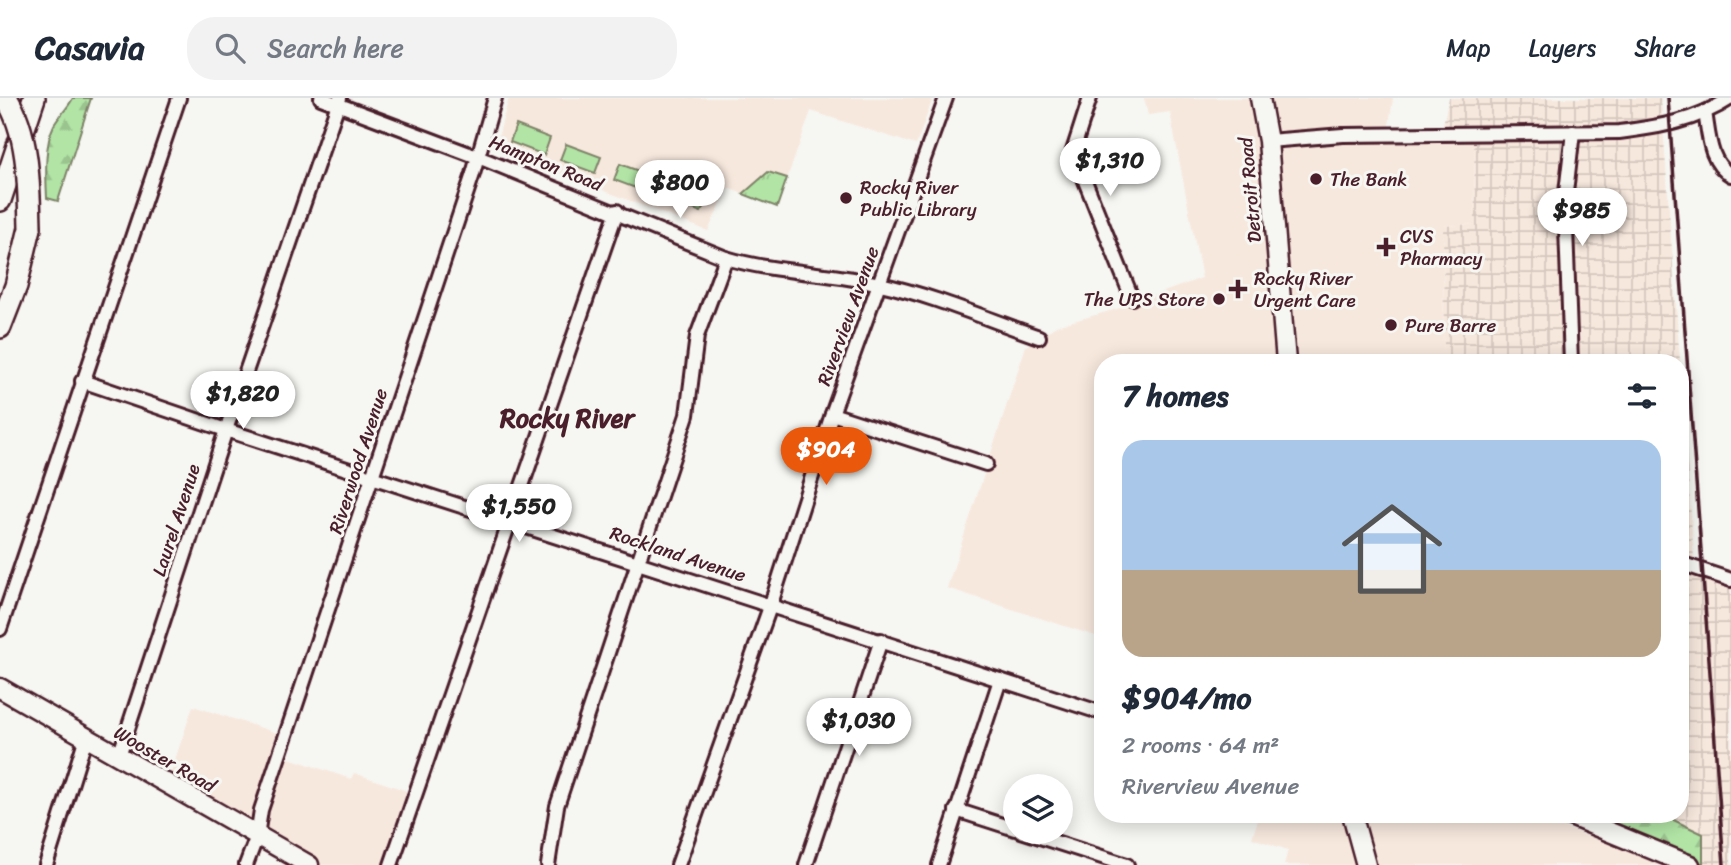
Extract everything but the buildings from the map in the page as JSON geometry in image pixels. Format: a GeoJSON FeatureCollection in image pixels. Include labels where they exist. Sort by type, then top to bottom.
{"type":"FeatureCollection","features":[{"type":"Feature","properties":{"kind":"highway"},"geometry":{"type":"LineString","coordinates":[[0,327],[16,286],[30,228],[29,171],[13,107],[6,98]]}},
{"type":"Feature","properties":{"kind":"highway"},"geometry":{"type":"LineString","coordinates":[[0,200],[34,98]]}},
{"type":"Feature","properties":{"kind":"main road","name":"Detroit Road"},"geometry":{"type":"LineString","coordinates":[[1260,98],[1268,141],[1285,354]]}},
{"type":"Feature","properties":{"kind":"main road","name":"Wooster Road"},"geometry":{"type":"LineString","coordinates":[[0,688],[309,865]]}},
{"type":"Feature","properties":{"kind":"main road"},"geometry":{"type":"LineString","coordinates":[[1354,823],[1366,865]]}},
{"type":"Feature","properties":{"kind":"main road"},"geometry":{"type":"LineString","coordinates":[[1588,823],[1688,864]]}},
{"type":"Feature","properties":{"kind":"street"},"geometry":{"type":"LineString","coordinates":[[0,629],[179,98]]}},
{"type":"Feature","properties":{"kind":"street","name":"Hampton Road"},"geometry":{"type":"LineString","coordinates":[[321,98],[339,101],[617,211],[726,258],[758,268],[803,271],[880,284],[1039,337]]}},
{"type":"Feature","properties":{"kind":"street","name":"Riverwood Avenue"},"geometry":{"type":"LineString","coordinates":[[246,865],[257,836],[261,810],[478,157],[495,98]]}},
{"type":"Feature","properties":{"kind":"street","name":"Riverview Avenue"},"geometry":{"type":"LineString","coordinates":[[678,865],[771,604],[832,414],[946,98]]}},
{"type":"Feature","properties":{"kind":"street"},"geometry":{"type":"LineString","coordinates":[[1090,98],[1073,151],[1132,298]]}},
{"type":"Feature","properties":{"kind":"street"},"geometry":{"type":"LineString","coordinates":[[1268,141],[1343,135],[1573,132],[1663,126],[1705,112],[1731,98]]}},
{"type":"Feature","properties":{"kind":"street","name":"Laurel Avenue"},"geometry":{"type":"LineString","coordinates":[[119,756],[226,430],[339,101]]}},
{"type":"Feature","properties":{"kind":"street"},"geometry":{"type":"LineString","coordinates":[[1705,112],[1712,151],[1719,169],[1731,175]]}},
{"type":"Feature","properties":{"kind":"street"},"geometry":{"type":"LineString","coordinates":[[1571,354],[1565,201],[1573,132]]}},
{"type":"Feature","properties":{"kind":"street"},"geometry":{"type":"LineString","coordinates":[[391,865],[617,211]]}},
{"type":"Feature","properties":{"kind":"street"},"geometry":{"type":"LineString","coordinates":[[548,865],[557,806],[687,415],[697,336],[726,258]]}},
{"type":"Feature","properties":{"kind":"street","name":"Rockland Avenue"},"geometry":{"type":"LineString","coordinates":[[82,381],[1094,710]]}},
{"type":"Feature","properties":{"kind":"street"},"geometry":{"type":"LineString","coordinates":[[832,414],[986,464]]}},
{"type":"Feature","properties":{"kind":"street"},"geometry":{"type":"LineString","coordinates":[[1689,566],[1731,580]]}},
{"type":"Feature","properties":{"kind":"street"},"geometry":{"type":"LineString","coordinates":[[806,865],[881,640]]}},
{"type":"Feature","properties":{"kind":"street"},"geometry":{"type":"LineString","coordinates":[[939,865],[1000,680]]}},
{"type":"Feature","properties":{"kind":"street"},"geometry":{"type":"LineString","coordinates":[[46,865],[86,737]]}},
{"type":"Feature","properties":{"kind":"street"},"geometry":{"type":"LineString","coordinates":[[956,810],[1003,825]]}},
{"type":"Feature","properties":{"kind":"street"},"geometry":{"type":"LineString","coordinates":[[1062,844],[1127,865]]}},
{"type":"Feature","properties":{"kind":"shaded area"},"geometry":{"type":"Polygon","coordinates":[[[509,98],[933,98],[916,145],[811,111],[777,207],[728,188],[708,231],[495,148],[509,98]]]}},
{"type":"Feature","properties":{"kind":"shaded area"},"geometry":{"type":"Polygon","coordinates":[[[1144,98],[1393,98],[1387,138],[1474,138],[1475,224],[1443,226],[1444,354],[1094,354],[1094,635],[947,588],[1026,346],[1056,326],[1117,309],[1202,278],[1170,112],[1148,115],[1144,98]]]}},
{"type":"Feature","properties":{"kind":"shaded area"},"geometry":{"type":"Polygon","coordinates":[[[1449,98],[1661,98],[1679,354],[1444,354],[1443,226],[1475,224],[1474,139],[1440,138],[1449,98]]]}},
{"type":"Feature","properties":{"kind":"shaded area"},"geometry":{"type":"Polygon","coordinates":[[[1689,489],[1695,573],[1731,585],[1731,865],[1703,864],[1703,834],[1680,823],[1689,823],[1689,489]]]}},
{"type":"Feature","properties":{"kind":"shaded area"},"geometry":{"type":"Polygon","coordinates":[[[193,706],[289,737],[283,756],[351,779],[354,773],[410,792],[386,865],[318,865],[168,781],[193,706]]]}},
{"type":"Feature","properties":{"kind":"shaded area"},"geometry":{"type":"Polygon","coordinates":[[[1257,823],[1552,823],[1666,865],[1284,865],[1288,850],[1252,838],[1257,823]]]}},
{"type":"Feature","properties":{"kind":"green space"},"geometry":{"type":"Polygon","coordinates":[[[73,98],[91,98],[58,201],[47,198],[47,151],[54,125],[73,98]]]}},
{"type":"Feature","properties":{"kind":"green space"},"geometry":{"type":"Polygon","coordinates":[[[516,125],[550,138],[544,155],[510,142],[516,125]]]}},
{"type":"Feature","properties":{"kind":"green space"},"geometry":{"type":"Polygon","coordinates":[[[566,144],[601,157],[595,173],[560,160],[566,144]]]}},
{"type":"Feature","properties":{"kind":"green space"},"geometry":{"type":"Polygon","coordinates":[[[620,164],[655,177],[649,193],[614,180],[620,164]]]}},
{"type":"Feature","properties":{"kind":"green space"},"geometry":{"type":"Polygon","coordinates":[[[768,172],[787,178],[777,207],[743,194],[768,172]]]}},
{"type":"Feature","properties":{"kind":"green space"},"geometry":{"type":"Polygon","coordinates":[[[673,183],[708,196],[701,212],[667,199],[673,183]]]}},
{"type":"Feature","properties":{"kind":"green space"},"geometry":{"type":"Polygon","coordinates":[[[1600,823],[1680,823],[1703,834],[1703,864],[1600,823]]]}},
{"type":"Feature","properties":{"kind":"railway"},"geometry":{"type":"LineString","coordinates":[[1668,98],[1687,354]]}},
{"type":"Feature","properties":{"kind":"railway"},"geometry":{"type":"LineString","coordinates":[[1689,386],[1724,865]]}},
{"type":"Feature","properties":{"kind":"place","name":"The Bank"},"geometry":{"type":"Point","coordinates":[1316,179]}},
{"type":"Feature","properties":{"kind":"place","name":"Rocky River Public Library"},"geometry":{"type":"Point","coordinates":[846,198]}},
{"type":"Feature","properties":{"kind":"place","name":"CVS Pharmacy"},"geometry":{"type":"Point","coordinates":[1386,247]}},
{"type":"Feature","properties":{"kind":"place","name":"Rocky River Urgent Care"},"geometry":{"type":"Point","coordinates":[1238,289]}},
{"type":"Feature","properties":{"kind":"place","name":"The UPS Store"},"geometry":{"type":"Point","coordinates":[1219,299]}},
{"type":"Feature","properties":{"kind":"place","name":"Pure Barre"},"geometry":{"type":"Point","coordinates":[1391,325]}},
{"type":"Feature","properties":{"kind":"district","name":"Rocky River"},"geometry":{"type":"Point","coordinates":[567,418]}}]}
